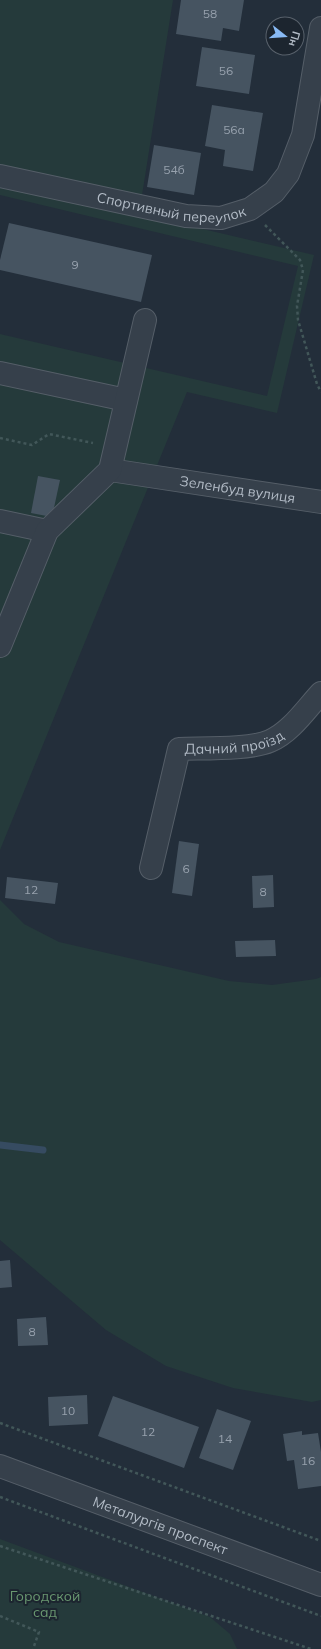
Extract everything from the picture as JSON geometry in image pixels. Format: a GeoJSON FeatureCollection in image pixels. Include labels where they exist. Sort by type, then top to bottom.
{"type":"FeatureCollection","features":[{"type":"Feature","properties":{"kind":"street","name":"Спортивный переулок"},"geometry":{"type":"LineString","coordinates":[[0,176],[186,216],[221,218],[250,208],[274,192],[288,174],[303,135],[321,28]]}},
{"type":"Feature","properties":{"kind":"street"},"geometry":{"type":"LineString","coordinates":[[0,646],[47,531],[110,470],[145,320]]}},
{"type":"Feature","properties":{"kind":"street"},"geometry":{"type":"LineString","coordinates":[[0,373],[126,400]]}},
{"type":"Feature","properties":{"kind":"street","name":"Зеленбуд вулиця"},"geometry":{"type":"LineString","coordinates":[[110,470],[321,502]]}},
{"type":"Feature","properties":{"kind":"street"},"geometry":{"type":"LineString","coordinates":[[0,521],[47,531]]}},
{"type":"Feature","properties":{"kind":"street","name":"Дачний проїзд"},"geometry":{"type":"LineString","coordinates":[[152,868],[179,749],[251,746],[270,741],[287,730],[321,693]]}},
{"type":"Feature","properties":{"kind":"street","name":"Металургів проспект"},"geometry":{"type":"LineString","coordinates":[[0,1466],[321,1585]]}},
{"type":"Feature","properties":{"kind":"path"},"geometry":{"type":"LineString","coordinates":[[263,223],[300,260],[303,270],[297,306],[298,320],[317,384],[321,392]]}},
{"type":"Feature","properties":{"kind":"path"},"geometry":{"type":"LineString","coordinates":[[0,438],[32,445],[50,434],[115,448]]}},
{"type":"Feature","properties":{"kind":"path"},"geometry":{"type":"LineString","coordinates":[[0,1422],[321,1541]]}},
{"type":"Feature","properties":{"kind":"path"},"geometry":{"type":"LineString","coordinates":[[0,1497],[321,1616]]}},
{"type":"Feature","properties":{"kind":"path"},"geometry":{"type":"LineString","coordinates":[[0,1546],[311,1649]]}},
{"type":"Feature","properties":{"kind":"path"},"geometry":{"type":"LineString","coordinates":[[0,1616],[39,1632],[33,1649]]}},
{"type":"Feature","properties":{"kind":"green space"},"geometry":{"type":"Polygon","coordinates":[[[0,0],[173,0],[139,214],[314,255],[277,413],[187,392],[0,850],[0,334],[267,396],[298,266],[0,195],[0,0]]]}},
{"type":"Feature","properties":{"kind":"green space"},"geometry":{"type":"Polygon","coordinates":[[[0,900],[24,924],[59,942],[229,981],[272,985],[321,977],[321,1400],[312,1402],[233,1388],[166,1366],[106,1330],[0,1240],[0,900]]]}},
{"type":"Feature","properties":{"kind":"green space","name":"Городской сад"},"geometry":{"type":"Polygon","coordinates":[[[0,1539],[210,1617],[230,1634],[237,1649],[0,1649],[0,1539]]]}},
{"type":"Feature","properties":{"kind":"building"},"geometry":{"type":"Polygon","coordinates":[[[181,0],[244,0],[239,31],[223,28],[221,41],[176,34],[181,0]]]}},
{"type":"Feature","properties":{"kind":"building"},"geometry":{"type":"Polygon","coordinates":[[[202,47],[255,55],[249,94],[196,86],[202,47]]]}},
{"type":"Feature","properties":{"kind":"building"},"geometry":{"type":"Polygon","coordinates":[[[212,105],[263,113],[253,171],[223,166],[225,150],[205,146],[212,105]]]}},
{"type":"Feature","properties":{"kind":"building"},"geometry":{"type":"Polygon","coordinates":[[[154,145],[201,153],[194,195],[147,187],[154,145]]]}},
{"type":"Feature","properties":{"kind":"building"},"geometry":{"type":"Polygon","coordinates":[[[9,223],[152,255],[141,302],[0,270],[0,260],[9,223]]]}},
{"type":"Feature","properties":{"kind":"building"},"geometry":{"type":"Polygon","coordinates":[[[38,476],[60,480],[52,517],[31,513],[38,476]]]}},
{"type":"Feature","properties":{"kind":"building"},"geometry":{"type":"Polygon","coordinates":[[[179,841],[199,844],[192,896],[172,893],[179,841]]]}},
{"type":"Feature","properties":{"kind":"building"},"geometry":{"type":"Polygon","coordinates":[[[273,875],[274,907],[253,908],[252,876],[273,875]]]}},
{"type":"Feature","properties":{"kind":"building"},"geometry":{"type":"Polygon","coordinates":[[[7,877],[58,883],[55,904],[5,898],[7,877]]]}},
{"type":"Feature","properties":{"kind":"building"},"geometry":{"type":"Polygon","coordinates":[[[275,940],[276,956],[236,957],[235,941],[275,940]]]}},
{"type":"Feature","properties":{"kind":"building"},"geometry":{"type":"Polygon","coordinates":[[[10,1260],[12,1287],[0,1288],[0,1261],[10,1260]]]}},
{"type":"Feature","properties":{"kind":"building"},"geometry":{"type":"Polygon","coordinates":[[[46,1317],[48,1345],[18,1346],[17,1319],[46,1317]]]}},
{"type":"Feature","properties":{"kind":"building"},"geometry":{"type":"Polygon","coordinates":[[[87,1395],[88,1424],[49,1426],[48,1397],[87,1395]]]}},
{"type":"Feature","properties":{"kind":"building"},"geometry":{"type":"Polygon","coordinates":[[[113,1396],[199,1427],[184,1468],[98,1436],[113,1396]]]}},
{"type":"Feature","properties":{"kind":"building"},"geometry":{"type":"Polygon","coordinates":[[[217,1409],[251,1421],[233,1470],[199,1458],[217,1409]]]}},
{"type":"Feature","properties":{"kind":"building"},"geometry":{"type":"Polygon","coordinates":[[[302,1431],[302,1435],[318,1433],[321,1452],[321,1486],[298,1489],[294,1460],[287,1461],[283,1434],[302,1431]]]}},
{"type":"Feature","properties":{"kind":"waterway"},"geometry":{"type":"LineString","coordinates":[[0,1145],[43,1150]]}}]}
